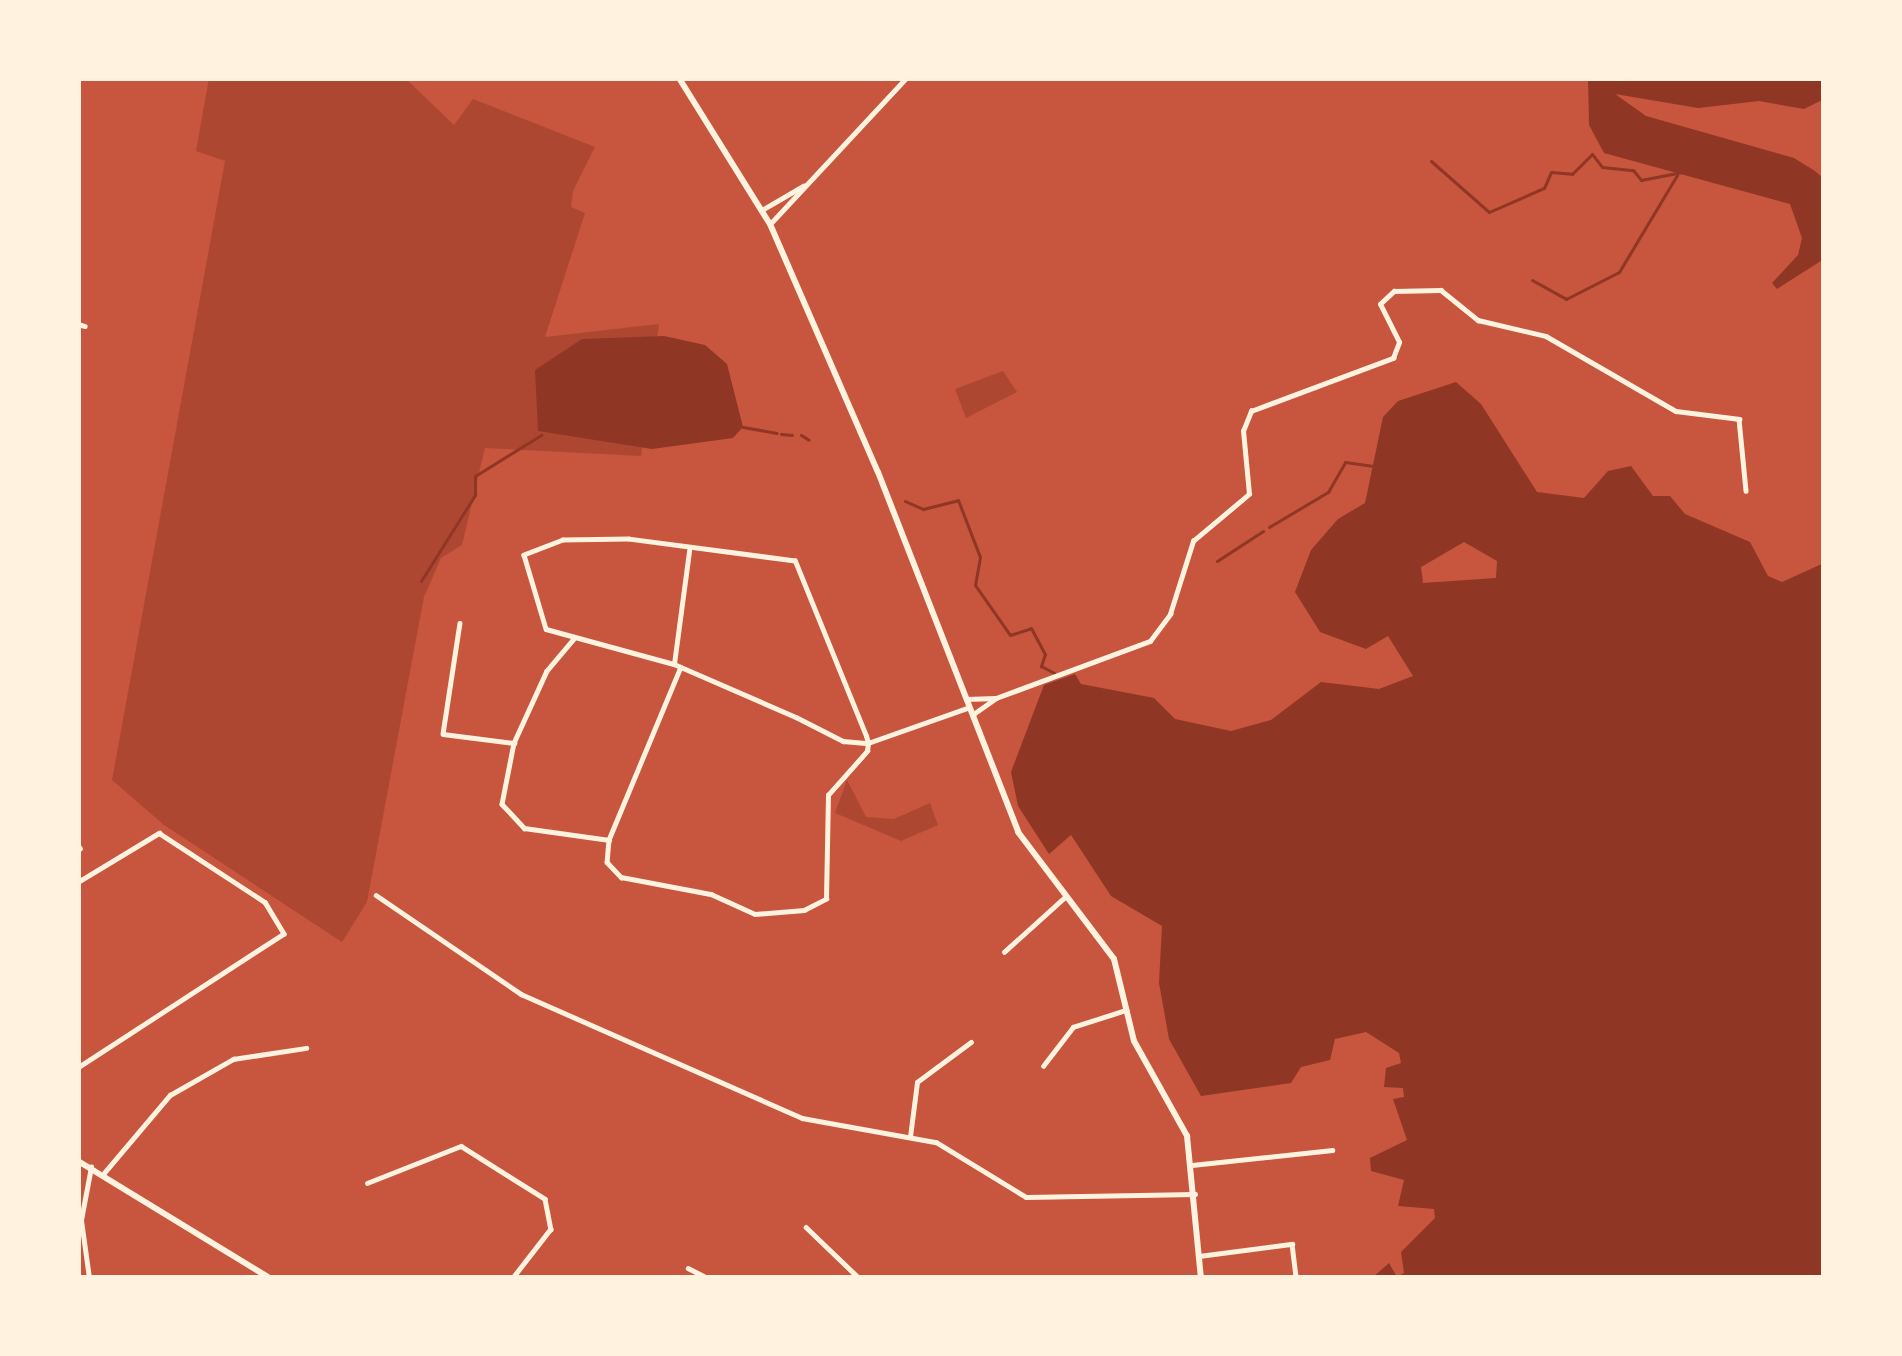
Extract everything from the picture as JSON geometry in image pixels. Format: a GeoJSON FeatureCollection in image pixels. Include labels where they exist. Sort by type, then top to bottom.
{"type":"FeatureCollection","features":[{"type":"Feature","properties":{"kind":"main road"},"geometry":{"type":"LineString","coordinates":[[679,78],[770,224],[1018,832],[1111,951],[1139,1052],[1180,1118],[1192,1165],[1201,1278]]}},
{"type":"Feature","properties":{"kind":"main road"},"geometry":{"type":"LineString","coordinates":[[78,1161],[270,1278]]}},
{"type":"Feature","properties":{"kind":"street"},"geometry":{"type":"LineString","coordinates":[[770,224],[906,78]]}},
{"type":"Feature","properties":{"kind":"street"},"geometry":{"type":"LineString","coordinates":[[762,210],[803,186]]}},
{"type":"Feature","properties":{"kind":"street"},"geometry":{"type":"LineString","coordinates":[[868,743],[795,561],[573,539],[524,555],[540,623],[574,639],[674,664],[843,741],[868,743],[1150,641],[1170,614],[1193,541],[1250,494],[1243,430],[1251,412],[1393,358],[1399,341],[1380,304],[1394,291],[1441,290],[1478,320],[1546,336],[1676,411],[1739,419],[1746,491]]}},
{"type":"Feature","properties":{"kind":"street"},"geometry":{"type":"LineString","coordinates":[[674,664],[689,549]]}},
{"type":"Feature","properties":{"kind":"street"},"geometry":{"type":"LineString","coordinates":[[460,622],[443,734],[453,741],[514,743]]}},
{"type":"Feature","properties":{"kind":"street"},"geometry":{"type":"LineString","coordinates":[[574,639],[547,671],[514,743],[502,777],[506,816],[538,832],[609,840]]}},
{"type":"Feature","properties":{"kind":"street"},"geometry":{"type":"LineString","coordinates":[[681,668],[609,840],[607,862],[621,877],[711,894],[755,914],[818,907],[830,885],[828,794],[868,743]]}},
{"type":"Feature","properties":{"kind":"street"},"geometry":{"type":"LineString","coordinates":[[969,707],[996,698]]}},
{"type":"Feature","properties":{"kind":"street"},"geometry":{"type":"LineString","coordinates":[[78,882],[159,833],[265,902],[284,934],[78,1068]]}},
{"type":"Feature","properties":{"kind":"street"},"geometry":{"type":"LineString","coordinates":[[376,895],[483,974],[583,1023],[806,1119],[959,1150],[1026,1197],[1195,1193]]}},
{"type":"Feature","properties":{"kind":"street"},"geometry":{"type":"LineString","coordinates":[[1004,952],[1065,897]]}},
{"type":"Feature","properties":{"kind":"street"},"geometry":{"type":"LineString","coordinates":[[1042,1066],[1074,1026],[1126,1010]]}},
{"type":"Feature","properties":{"kind":"street"},"geometry":{"type":"LineString","coordinates":[[910,1137],[917,1082],[971,1042]]}},
{"type":"Feature","properties":{"kind":"street"},"geometry":{"type":"LineString","coordinates":[[104,1173],[170,1095],[233,1059],[306,1048]]}},
{"type":"Feature","properties":{"kind":"street"},"geometry":{"type":"LineString","coordinates":[[367,1183],[461,1146],[545,1199],[551,1229],[513,1278]]}},
{"type":"Feature","properties":{"kind":"street"},"geometry":{"type":"LineString","coordinates":[[1192,1165],[1332,1150]]}},
{"type":"Feature","properties":{"kind":"street"},"geometry":{"type":"LineString","coordinates":[[89,1278],[81,1220],[91,1166]]}},
{"type":"Feature","properties":{"kind":"street"},"geometry":{"type":"LineString","coordinates":[[806,1227],[859,1278]]}},
{"type":"Feature","properties":{"kind":"street"},"geometry":{"type":"LineString","coordinates":[[1199,1256],[1292,1244],[1296,1278]]}},
{"type":"Feature","properties":{"kind":"street"},"geometry":{"type":"LineString","coordinates":[[688,1268],[708,1278]]}},
{"type":"Feature","properties":{"kind":"shaded area"},"geometry":{"type":"Polygon","coordinates":[[[209,78],[405,78],[454,125],[473,99],[595,147],[573,191],[571,207],[585,213],[545,337],[659,324],[641,456],[485,448],[462,545],[441,558],[424,597],[367,902],[342,942],[164,825],[112,780],[225,161],[196,151],[209,78]]]}},
{"type":"Feature","properties":{"kind":"shaded area"},"geometry":{"type":"Polygon","coordinates":[[[1588,78],[1824,78],[1824,99],[1804,109],[1759,101],[1698,108],[1615,94],[1646,116],[1794,158],[1815,171],[1824,179],[1824,259],[1777,289],[1772,283],[1798,255],[1802,238],[1790,204],[1604,153],[1589,125],[1588,78]]]}},
{"type":"Feature","properties":{"kind":"shaded area"},"geometry":{"type":"Polygon","coordinates":[[[664,336],[705,345],[727,364],[743,427],[733,438],[652,449],[538,431],[535,370],[582,339],[664,336]]]}},
{"type":"Feature","properties":{"kind":"shaded area"},"geometry":{"type":"Polygon","coordinates":[[[1003,371],[1017,392],[966,418],[955,389],[1003,371]]]}},
{"type":"Feature","properties":{"kind":"shaded area"},"geometry":{"type":"Polygon","coordinates":[[[1456,382],[1481,404],[1537,492],[1584,498],[1608,471],[1631,466],[1653,496],[1670,496],[1685,514],[1750,542],[1768,576],[1782,582],[1824,563],[1824,1278],[1372,1278],[1389,1263],[1397,1277],[1404,1273],[1401,1252],[1435,1218],[1434,1209],[1398,1206],[1404,1180],[1371,1171],[1370,1158],[1407,1140],[1393,1099],[1404,1097],[1403,1088],[1384,1087],[1386,1068],[1401,1063],[1399,1053],[1366,1032],[1335,1039],[1330,1060],[1301,1067],[1291,1083],[1201,1096],[1169,1039],[1159,983],[1162,926],[1111,896],[1071,835],[1049,854],[1018,806],[1011,772],[1044,685],[1075,674],[1081,684],[1154,698],[1175,719],[1231,731],[1271,720],[1321,682],[1379,689],[1413,676],[1388,636],[1366,649],[1320,632],[1295,592],[1311,550],[1338,519],[1365,503],[1383,417],[1398,401],[1456,382]],[[1464,542],[1421,567],[1423,583],[1496,578],[1497,561],[1464,542]]]}},
{"type":"Feature","properties":{"kind":"shaded area"},"geometry":{"type":"Polygon","coordinates":[[[847,780],[866,817],[894,819],[930,803],[938,825],[901,841],[835,813],[847,780]]]}},
{"type":"Feature","properties":{"kind":"waterway"},"geometry":{"type":"LineString","coordinates":[[1431,161],[1489,212],[1544,188],[1551,172],[1572,174],[1592,154],[1602,167],[1633,170],[1641,180],[1682,172]]}},
{"type":"Feature","properties":{"kind":"waterway"},"geometry":{"type":"LineString","coordinates":[[1532,280],[1566,299],[1619,272],[1677,175]]}},
{"type":"Feature","properties":{"kind":"waterway"},"geometry":{"type":"LineString","coordinates":[[743,427],[776,433]]}},
{"type":"Feature","properties":{"kind":"waterway"},"geometry":{"type":"LineString","coordinates":[[781,434],[792,435]]}},
{"type":"Feature","properties":{"kind":"waterway"},"geometry":{"type":"LineString","coordinates":[[421,581],[475,495],[475,476],[541,435]]}},
{"type":"Feature","properties":{"kind":"waterway"},"geometry":{"type":"LineString","coordinates":[[801,435],[809,440]]}},
{"type":"Feature","properties":{"kind":"waterway"},"geometry":{"type":"LineString","coordinates":[[1269,527],[1328,492],[1345,462],[1372,466]]}},
{"type":"Feature","properties":{"kind":"waterway"},"geometry":{"type":"LineString","coordinates":[[905,501],[923,509],[958,500],[980,557],[975,585],[1010,635],[1031,628],[1045,654],[1041,666],[1054,673]]}},
{"type":"Feature","properties":{"kind":"waterway"},"geometry":{"type":"LineString","coordinates":[[1217,561],[1263,531]]}}]}
